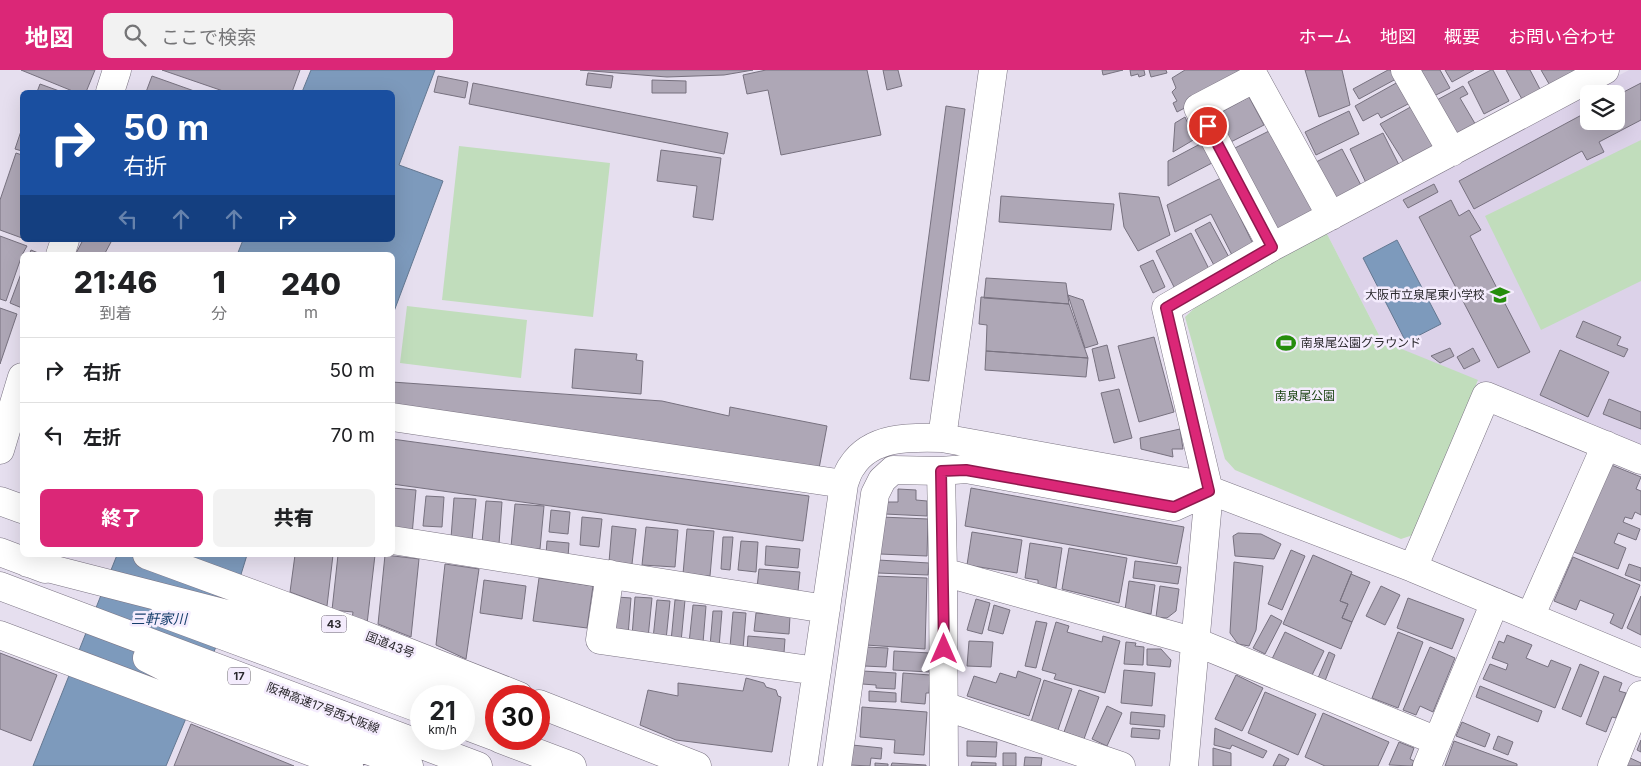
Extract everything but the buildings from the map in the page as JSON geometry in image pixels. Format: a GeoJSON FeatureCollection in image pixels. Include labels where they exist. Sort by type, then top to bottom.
{"type":"FeatureCollection","features":[{"type":"Feature","properties":{"kind":"main road"},"geometry":{"type":"LineString","coordinates":[[111,90],[117,70]]}},
{"type":"Feature","properties":{"kind":"main road"},"geometry":{"type":"LineString","coordinates":[[942,438],[993,70]]}},
{"type":"Feature","properties":{"kind":"main road"},"geometry":{"type":"LineString","coordinates":[[1405,70],[1452,152]]}},
{"type":"Feature","properties":{"kind":"main road"},"geometry":{"type":"LineString","coordinates":[[1184,766],[1209,491],[1166,308],[1272,247],[1605,70]]}},
{"type":"Feature","properties":{"kind":"main road"},"geometry":{"type":"LineString","coordinates":[[1272,247],[1198,108],[1255,78],[1331,216]]}},
{"type":"Feature","properties":{"kind":"main road"},"geometry":{"type":"LineString","coordinates":[[0,450],[20,384]]}},
{"type":"Feature","properties":{"kind":"main road"},"geometry":{"type":"LineString","coordinates":[[1413,568],[1486,396],[1641,460]]}},
{"type":"Feature","properties":{"kind":"main road"},"geometry":{"type":"LineString","coordinates":[[395,417],[844,484]]}},
{"type":"Feature","properties":{"kind":"main road"},"geometry":{"type":"LineString","coordinates":[[803,766],[844,484],[851,467],[863,452],[879,444],[913,437],[942,438],[1191,483],[1413,568],[1641,662]]}},
{"type":"Feature","properties":{"kind":"main road"},"geometry":{"type":"LineString","coordinates":[[1530,617],[1606,445]]}},
{"type":"Feature","properties":{"kind":"main road"},"geometry":{"type":"LineString","coordinates":[[837,766],[875,494],[882,480],[894,470],[966,470],[1174,507],[1209,491]]}},
{"type":"Feature","properties":{"kind":"main road"},"geometry":{"type":"LineString","coordinates":[[941,471],[944,766]]}},
{"type":"Feature","properties":{"kind":"main road"},"geometry":{"type":"LineString","coordinates":[[0,501],[20,508]]}},
{"type":"Feature","properties":{"kind":"main road"},"geometry":{"type":"LineString","coordinates":[[395,540],[826,609]]}},
{"type":"Feature","properties":{"kind":"main road"},"geometry":{"type":"LineString","coordinates":[[0,552],[410,705]]}},
{"type":"Feature","properties":{"kind":"main road","name":"国道43号"},"geometry":{"type":"LineString","coordinates":[[152,557],[359,633],[491,685]]}},
{"type":"Feature","properties":{"kind":"main road"},"geometry":{"type":"LineString","coordinates":[[28,563],[291,632],[433,685]]}},
{"type":"Feature","properties":{"kind":"main road"},"geometry":{"type":"LineString","coordinates":[[943,572],[1196,642],[1438,741]]}},
{"type":"Feature","properties":{"kind":"main road"},"geometry":{"type":"LineString","coordinates":[[610,574],[600,640],[817,671]]}},
{"type":"Feature","properties":{"kind":"main road","name":"阪神高速17号西大阪線"},"geometry":{"type":"LineString","coordinates":[[0,586],[478,766]]}},
{"type":"Feature","properties":{"kind":"main road"},"geometry":{"type":"LineString","coordinates":[[38,601],[176,673],[268,712],[409,766]]}},
{"type":"Feature","properties":{"kind":"main road"},"geometry":{"type":"LineString","coordinates":[[1427,766],[1495,602]]}},
{"type":"Feature","properties":{"kind":"main road"},"geometry":{"type":"LineString","coordinates":[[0,635],[349,766]]}},
{"type":"Feature","properties":{"kind":"main road"},"geometry":{"type":"LineString","coordinates":[[1612,766],[1641,695]]}},
{"type":"Feature","properties":{"kind":"main road"},"geometry":{"type":"LineString","coordinates":[[944,706],[1121,766]]}},
{"type":"Feature","properties":{"kind":"main road"},"geometry":{"type":"LineString","coordinates":[[550,708],[696,766]]}},
{"type":"Feature","properties":{"kind":"main road"},"geometry":{"type":"LineString","coordinates":[[550,728],[670,766]]}},
{"type":"Feature","properties":{"kind":"main road"},"geometry":{"type":"LineString","coordinates":[[529,750],[572,766]]}},
{"type":"Feature","properties":{"kind":"shaded area","name":"大阪市立泉尾東小学校"},"geometry":{"type":"Polygon","coordinates":[[[1629,70],[1641,70],[1641,450],[1382,341],[1326,232],[1580,96],[1580,130],[1625,130],[1625,85],[1601,85],[1629,70]]]}},
{"type":"Feature","properties":{"kind":"green space"},"geometry":{"type":"Polygon","coordinates":[[[1641,140],[1641,281],[1541,330],[1485,216],[1641,140]]]}},
{"type":"Feature","properties":{"kind":"green space"},"geometry":{"type":"Polygon","coordinates":[[[459,146],[610,163],[593,317],[442,300],[459,146]]]}},
{"type":"Feature","properties":{"kind":"green space","name":"南泉尾公園"},"geometry":{"type":"Polygon","coordinates":[[[1326,232],[1382,341],[1478,380],[1413,535],[1401,539],[1235,470],[1225,459],[1185,317],[1200,303],[1326,232]]]}},
{"type":"Feature","properties":{"kind":"green space"},"geometry":{"type":"Polygon","coordinates":[[[407,306],[527,320],[521,378],[400,363],[407,306]]]}},
{"type":"Feature","properties":{"kind":"water"},"geometry":{"type":"Polygon","coordinates":[[[311,70],[435,70],[399,165],[443,181],[395,309],[395,252],[238,252],[242,242],[395,242],[395,90],[303,90],[311,70]]]}},
{"type":"Feature","properties":{"kind":"water"},"geometry":{"type":"Polygon","coordinates":[[[1397,240],[1441,324],[1406,342],[1363,258],[1397,240]]]}},
{"type":"Feature","properties":{"kind":"water","name":"三軒家川"},"geometry":{"type":"Polygon","coordinates":[[[116,557],[246,557],[226,623],[166,766],[33,766],[116,557]]]}},
{"type":"Feature","properties":{"kind":"place","name":"大阪市立泉尾東小学校"},"geometry":{"type":"Point","coordinates":[1500,295]}},
{"type":"Feature","properties":{"kind":"place","name":"南泉尾公園グラウンド"},"geometry":{"type":"Point","coordinates":[1286,343]}},
{"type":"Feature","properties":{"kind":"route"},"geometry":{"type":"LineString","coordinates":[[944,649],[941,471],[966,470],[1174,507],[1209,491],[1166,308],[1272,247],[1208,126]]}}]}
